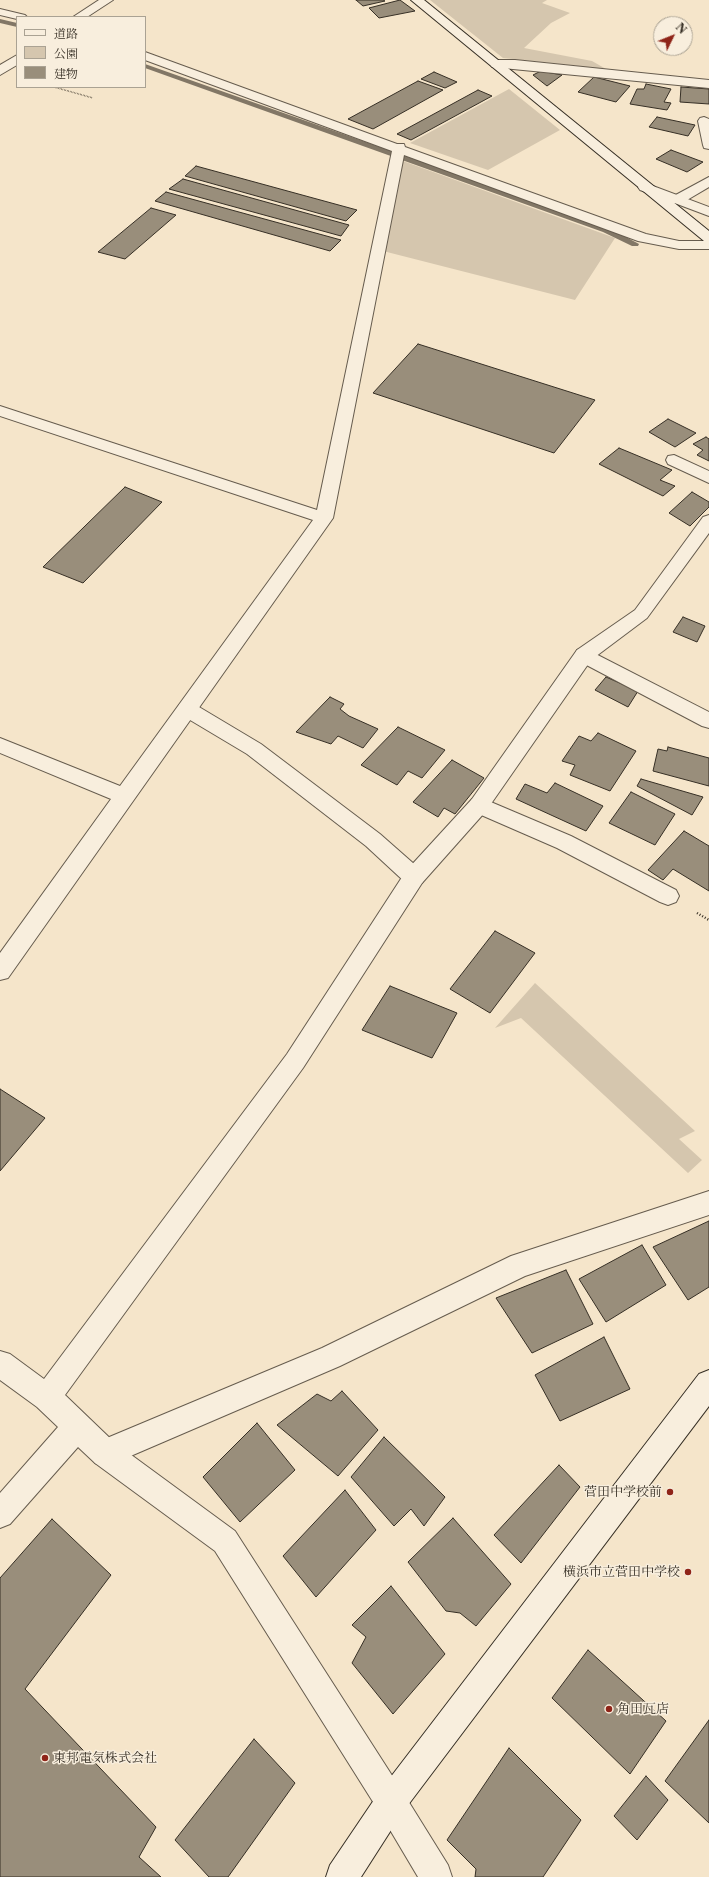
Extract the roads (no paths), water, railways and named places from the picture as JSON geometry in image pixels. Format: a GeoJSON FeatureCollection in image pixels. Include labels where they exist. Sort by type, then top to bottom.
{"type":"FeatureCollection","features":[{"type":"Feature","properties":{"kind":"street"},"geometry":{"type":"LineString","coordinates":[[81,16],[107,0]]}},
{"type":"Feature","properties":{"kind":"street"},"geometry":{"type":"LineString","coordinates":[[417,0],[709,238]]}},
{"type":"Feature","properties":{"kind":"street"},"geometry":{"type":"LineString","coordinates":[[0,12],[17,16]]}},
{"type":"Feature","properties":{"kind":"street"},"geometry":{"type":"LineString","coordinates":[[146,56],[399,147],[643,238],[679,244],[709,245]]}},
{"type":"Feature","properties":{"kind":"street"},"geometry":{"type":"LineString","coordinates":[[0,70],[16,60]]}},
{"type":"Feature","properties":{"kind":"street"},"geometry":{"type":"LineString","coordinates":[[496,64],[515,64],[709,84]]}},
{"type":"Feature","properties":{"kind":"street"},"geometry":{"type":"LineString","coordinates":[[704,121],[709,145]]}},
{"type":"Feature","properties":{"kind":"street"},"geometry":{"type":"LineString","coordinates":[[0,971],[324,518],[399,147]]}},
{"type":"Feature","properties":{"kind":"street"},"geometry":{"type":"LineString","coordinates":[[677,200],[709,181]]}},
{"type":"Feature","properties":{"kind":"street"},"geometry":{"type":"LineString","coordinates":[[645,187],[709,212]]}},
{"type":"Feature","properties":{"kind":"street"},"geometry":{"type":"LineString","coordinates":[[0,410],[324,518]]}},
{"type":"Feature","properties":{"kind":"street"},"geometry":{"type":"LineString","coordinates":[[674,460],[709,478]]}},
{"type":"Feature","properties":{"kind":"street"},"geometry":{"type":"LineString","coordinates":[[47,1397],[295,1061],[414,876],[479,804],[584,656],[641,614],[709,521]]}},
{"type":"Feature","properties":{"kind":"street"},"geometry":{"type":"LineString","coordinates":[[584,656],[709,721]]}},
{"type":"Feature","properties":{"kind":"street"},"geometry":{"type":"LineString","coordinates":[[187,709],[261,754],[367,835],[414,876]]}},
{"type":"Feature","properties":{"kind":"street"},"geometry":{"type":"LineString","coordinates":[[0,745],[124,796]]}},
{"type":"Feature","properties":{"kind":"street"},"geometry":{"type":"LineString","coordinates":[[479,804],[564,842],[668,896]]}},
{"type":"Feature","properties":{"kind":"street"},"geometry":{"type":"LineString","coordinates":[[105,1453],[331,1357],[520,1265],[709,1203]]}},
{"type":"Feature","properties":{"kind":"street"},"geometry":{"type":"LineString","coordinates":[[0,1364],[47,1397],[105,1453],[225,1541],[391,1802],[436,1877]]}},
{"type":"Feature","properties":{"kind":"street"},"geometry":{"type":"LineString","coordinates":[[342,1877],[391,1802],[709,1384]]}},
{"type":"Feature","properties":{"kind":"street"},"geometry":{"type":"LineString","coordinates":[[0,1514],[78,1426]]}},
{"type":"Feature","properties":{"kind":"waterway"},"geometry":{"type":"LineString","coordinates":[[0,21],[16,25]]}},
{"type":"Feature","properties":{"kind":"waterway"},"geometry":{"type":"LineString","coordinates":[[146,66],[606,230],[635,244]]}},
{"type":"Feature","properties":{"kind":"place","name":"菅田中学校前"},"geometry":{"type":"Point","coordinates":[670,1492]}},
{"type":"Feature","properties":{"kind":"place","name":"横浜市立菅田中学校"},"geometry":{"type":"Point","coordinates":[688,1572]}},
{"type":"Feature","properties":{"kind":"place","name":"角田瓦店"},"geometry":{"type":"Point","coordinates":[609,1709]}},
{"type":"Feature","properties":{"kind":"place","name":"東邦電気株式会社"},"geometry":{"type":"Point","coordinates":[45,1758]}}]}
